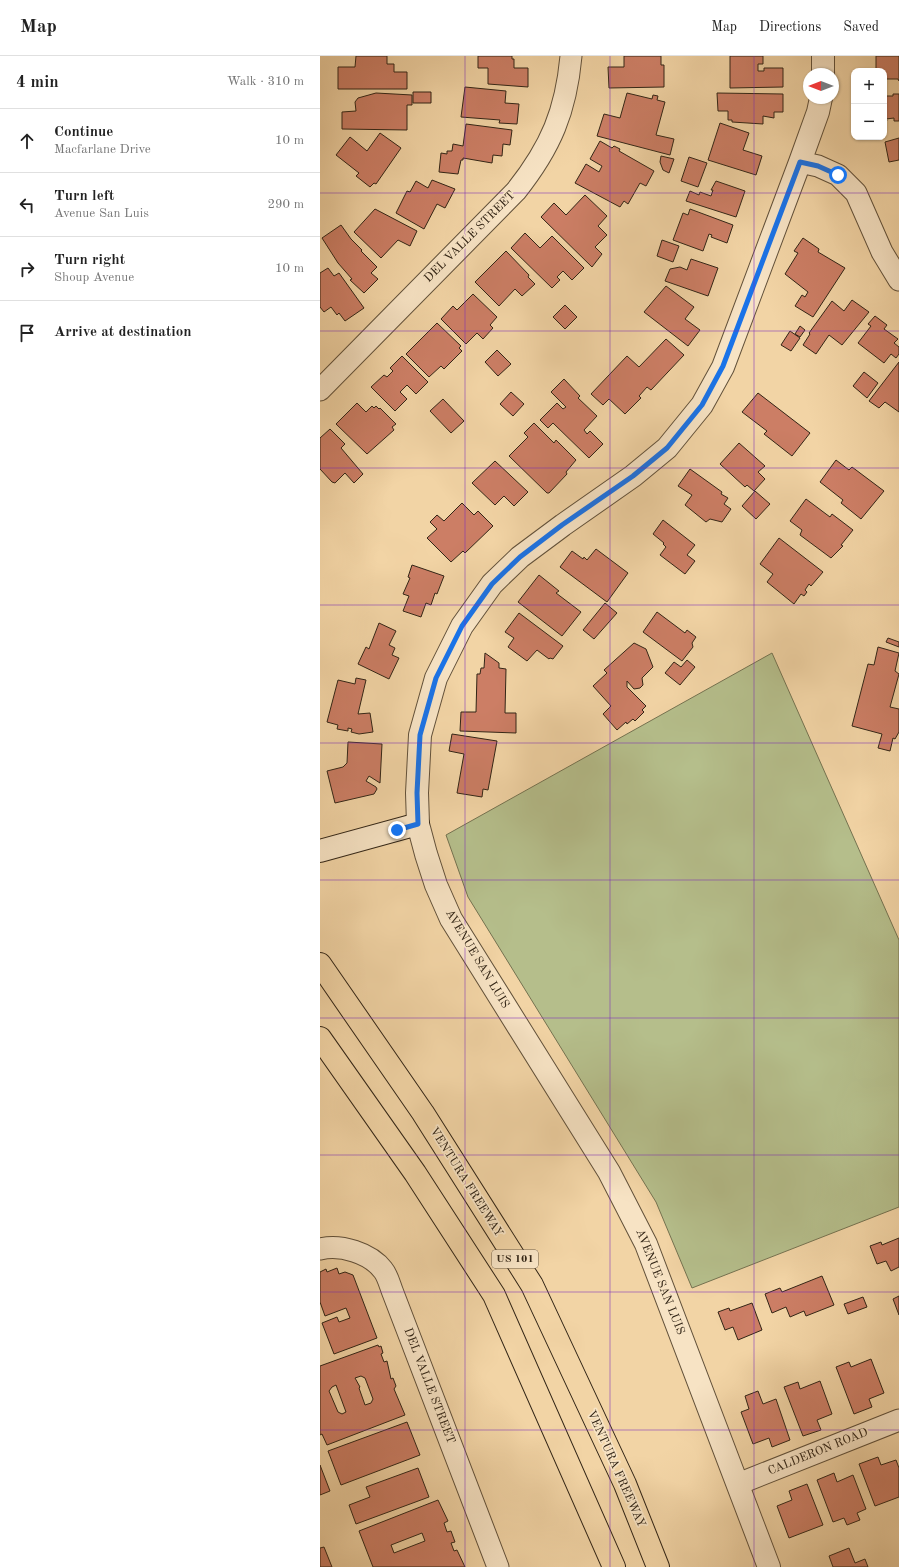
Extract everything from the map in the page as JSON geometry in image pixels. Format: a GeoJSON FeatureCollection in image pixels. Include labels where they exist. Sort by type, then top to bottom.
{"type":"FeatureCollection","features":[{"type":"Feature","properties":{"kind":"highway","name":"VENTURA FREEWAY"},"geometry":{"type":"LineString","coordinates":[[323,966],[423,1113],[532,1285],[625,1484],[658,1567]]}},
{"type":"Feature","properties":{"kind":"highway","name":"US 101"},"geometry":{"type":"LineString","coordinates":[[320,1038],[415,1173],[494,1295],[614,1567]]}},
{"type":"Feature","properties":{"kind":"street","name":"DEL VALLE STREET"},"geometry":{"type":"LineString","coordinates":[[320,390],[516,191],[528,176],[545,151],[560,115],[569,82],[571,56]]}},
{"type":"Feature","properties":{"kind":"street"},"geometry":{"type":"LineString","coordinates":[[822,56],[823,68]]}},
{"type":"Feature","properties":{"kind":"street","name":"AVENUE SAN LUIS"},"geometry":{"type":"LineString","coordinates":[[769,1567],[646,1244],[609,1172],[451,920],[436,885],[418,824],[417,793],[420,735],[436,678],[462,626],[492,584],[520,557],[562,525],[633,476],[667,448],[702,405],[723,366],[800,162],[820,104]]}},
{"type":"Feature","properties":{"kind":"street"},"geometry":{"type":"LineString","coordinates":[[800,162],[818,166],[838,175],[856,194],[882,252],[899,280]]}},
{"type":"Feature","properties":{"kind":"street"},"geometry":{"type":"LineString","coordinates":[[320,851],[418,824]]}},
{"type":"Feature","properties":{"kind":"street","name":"DEL VALLE STREET"},"geometry":{"type":"LineString","coordinates":[[320,1249],[346,1249],[367,1256],[383,1270],[394,1293],[498,1567]]}},
{"type":"Feature","properties":{"kind":"street","name":"CALDERON ROAD"},"geometry":{"type":"LineString","coordinates":[[738,1484],[899,1420]]}},
{"type":"Feature","properties":{"kind":"green space"},"geometry":{"type":"Polygon","coordinates":[[[772,653],[899,940],[899,1207],[692,1288],[656,1202],[468,897],[446,835],[772,653]]]}},
{"type":"Feature","properties":{"kind":"building"},"geometry":{"type":"Polygon","coordinates":[[[356,56],[387,56],[387,64],[394,64],[394,72],[407,72],[407,89],[338,89],[338,67],[355,67],[356,56]]]}},
{"type":"Feature","properties":{"kind":"building"},"geometry":{"type":"Polygon","coordinates":[[[478,56],[512,56],[512,59],[514,59],[514,68],[528,68],[528,87],[488,84],[488,68],[478,68],[478,56]]]}},
{"type":"Feature","properties":{"kind":"building"},"geometry":{"type":"Polygon","coordinates":[[[624,56],[661,56],[661,65],[664,65],[664,87],[609,88],[608,67],[624,67],[624,56]]]}},
{"type":"Feature","properties":{"kind":"building"},"geometry":{"type":"Polygon","coordinates":[[[730,56],[763,56],[763,64],[758,64],[758,71],[764,71],[764,68],[783,68],[783,87],[730,88],[730,56]]]}},
{"type":"Feature","properties":{"kind":"building"},"geometry":{"type":"Polygon","coordinates":[[[876,56],[899,56],[899,81],[898,79],[887,79],[887,68],[876,68],[876,56]]]}},
{"type":"Feature","properties":{"kind":"building"},"geometry":{"type":"Polygon","coordinates":[[[465,87],[506,91],[505,103],[519,104],[517,124],[499,123],[500,120],[461,117],[465,87]]]}},
{"type":"Feature","properties":{"kind":"building"},"geometry":{"type":"Polygon","coordinates":[[[413,92],[431,92],[431,103],[413,103],[413,92]]]}},
{"type":"Feature","properties":{"kind":"building"},"geometry":{"type":"Polygon","coordinates":[[[376,93],[412,95],[412,105],[407,105],[407,130],[342,129],[342,112],[356,111],[355,102],[358,98],[376,93]]]}},
{"type":"Feature","properties":{"kind":"building"},"geometry":{"type":"Polygon","coordinates":[[[627,93],[652,99],[653,95],[658,96],[657,100],[665,102],[656,135],[674,139],[670,155],[597,136],[604,114],[620,118],[627,93]]]}},
{"type":"Feature","properties":{"kind":"building"},"geometry":{"type":"Polygon","coordinates":[[[717,93],[783,94],[783,112],[774,112],[774,118],[763,116],[763,124],[732,122],[732,120],[728,120],[728,111],[718,111],[717,93]]]}},
{"type":"Feature","properties":{"kind":"building"},"geometry":{"type":"Polygon","coordinates":[[[893,94],[899,94],[899,121],[894,121],[894,118],[887,119],[887,96],[893,96],[893,94]]]}},
{"type":"Feature","properties":{"kind":"building"},"geometry":{"type":"Polygon","coordinates":[[[720,123],[749,133],[743,150],[762,156],[756,175],[708,160],[720,123]]]}},
{"type":"Feature","properties":{"kind":"building"},"geometry":{"type":"Polygon","coordinates":[[[466,124],[512,130],[510,145],[503,144],[502,156],[493,155],[492,163],[463,158],[463,160],[461,160],[458,174],[439,172],[441,153],[447,154],[447,151],[452,151],[453,144],[463,146],[466,124]]]}},
{"type":"Feature","properties":{"kind":"building"},"geometry":{"type":"Polygon","coordinates":[[[380,133],[401,148],[376,184],[374,183],[370,187],[356,176],[359,173],[336,155],[350,137],[367,151],[380,133]]]}},
{"type":"Feature","properties":{"kind":"building"},"geometry":{"type":"Polygon","coordinates":[[[899,138],[899,160],[889,162],[885,142],[899,138]]]}},
{"type":"Feature","properties":{"kind":"building"},"geometry":{"type":"Polygon","coordinates":[[[600,141],[612,148],[614,146],[620,149],[619,151],[654,171],[646,186],[640,183],[628,204],[624,201],[620,207],[575,183],[586,164],[599,172],[602,166],[590,159],[600,141]]]}},
{"type":"Feature","properties":{"kind":"building"},"geometry":{"type":"Polygon","coordinates":[[[661,156],[674,159],[669,173],[663,170],[660,162],[661,156]]]}},
{"type":"Feature","properties":{"kind":"building"},"geometry":{"type":"Polygon","coordinates":[[[689,157],[707,163],[698,187],[681,181],[689,157]]]}},
{"type":"Feature","properties":{"kind":"building"},"geometry":{"type":"Polygon","coordinates":[[[432,180],[455,189],[445,208],[437,204],[424,229],[396,213],[407,191],[410,192],[416,181],[428,188],[432,180]]]}},
{"type":"Feature","properties":{"kind":"building"},"geometry":{"type":"Polygon","coordinates":[[[716,181],[745,191],[736,217],[686,201],[690,191],[699,195],[700,192],[711,196],[713,190],[711,190],[716,181]]]}},
{"type":"Feature","properties":{"kind":"building"},"geometry":{"type":"Polygon","coordinates":[[[585,195],[607,216],[598,226],[607,235],[595,247],[602,254],[592,267],[541,217],[554,203],[566,215],[585,195]]]}},
{"type":"Feature","properties":{"kind":"building"},"geometry":{"type":"Polygon","coordinates":[[[375,209],[417,231],[410,246],[398,240],[381,258],[354,232],[375,209]]]}},
{"type":"Feature","properties":{"kind":"building"},"geometry":{"type":"Polygon","coordinates":[[[690,209],[733,225],[727,243],[711,237],[712,235],[709,234],[703,251],[673,240],[683,213],[688,215],[690,209]]]}},
{"type":"Feature","properties":{"kind":"building"},"geometry":{"type":"Polygon","coordinates":[[[341,225],[351,239],[362,250],[361,251],[377,267],[371,273],[378,279],[364,293],[350,280],[352,279],[338,263],[322,238],[341,225]]]}},
{"type":"Feature","properties":{"kind":"building"},"geometry":{"type":"Polygon","coordinates":[[[525,233],[540,248],[552,236],[584,268],[572,280],[563,271],[557,277],[560,280],[552,288],[511,248],[525,233]]]}},
{"type":"Feature","properties":{"kind":"building"},"geometry":{"type":"Polygon","coordinates":[[[803,238],[819,249],[818,252],[845,268],[813,317],[795,306],[802,295],[805,297],[808,292],[785,274],[798,253],[794,251],[803,238]]]}},
{"type":"Feature","properties":{"kind":"building"},"geometry":{"type":"Polygon","coordinates":[[[662,240],[679,246],[673,262],[657,256],[662,240]]]}},
{"type":"Feature","properties":{"kind":"building"},"geometry":{"type":"Polygon","coordinates":[[[506,251],[529,275],[528,277],[535,284],[522,296],[515,289],[499,306],[475,282],[506,251]]]}},
{"type":"Feature","properties":{"kind":"building"},"geometry":{"type":"Polygon","coordinates":[[[691,259],[718,268],[708,296],[665,281],[670,269],[680,267],[687,270],[691,259]]]}},
{"type":"Feature","properties":{"kind":"building"},"geometry":{"type":"Polygon","coordinates":[[[328,268],[334,276],[339,273],[364,308],[345,321],[339,313],[337,315],[331,307],[324,312],[320,307],[320,273],[328,268]]]}},
{"type":"Feature","properties":{"kind":"building"},"geometry":{"type":"Polygon","coordinates":[[[666,286],[694,307],[685,319],[700,330],[688,346],[644,312],[666,286]]]}},
{"type":"Feature","properties":{"kind":"building"},"geometry":{"type":"Polygon","coordinates":[[[473,294],[497,317],[490,325],[493,328],[483,339],[477,333],[466,344],[441,319],[453,306],[457,310],[473,294]]]}},
{"type":"Feature","properties":{"kind":"building"},"geometry":{"type":"Polygon","coordinates":[[[852,300],[869,312],[842,345],[829,335],[816,354],[803,345],[810,334],[809,333],[832,301],[844,311],[852,300]]]}},
{"type":"Feature","properties":{"kind":"building"},"geometry":{"type":"Polygon","coordinates":[[[565,305],[577,317],[565,329],[553,317],[565,305]]]}},
{"type":"Feature","properties":{"kind":"building"},"geometry":{"type":"Polygon","coordinates":[[[875,316],[887,325],[884,329],[898,339],[894,343],[899,347],[899,354],[896,358],[891,354],[884,363],[858,343],[871,326],[868,324],[875,316]]]}},
{"type":"Feature","properties":{"kind":"building"},"geometry":{"type":"Polygon","coordinates":[[[437,323],[461,346],[459,348],[462,351],[444,369],[441,366],[429,377],[406,354],[437,323]]]}},
{"type":"Feature","properties":{"kind":"building"},"geometry":{"type":"Polygon","coordinates":[[[800,326],[805,330],[800,337],[795,334],[800,326]]]}},
{"type":"Feature","properties":{"kind":"building"},"geometry":{"type":"Polygon","coordinates":[[[790,331],[800,338],[791,351],[781,345],[790,331]]]}},
{"type":"Feature","properties":{"kind":"building"},"geometry":{"type":"Polygon","coordinates":[[[666,339],[684,355],[651,390],[647,387],[639,396],[641,398],[625,414],[609,399],[603,405],[591,394],[627,356],[639,367],[666,339]]]}},
{"type":"Feature","properties":{"kind":"building"},"geometry":{"type":"Polygon","coordinates":[[[497,350],[511,364],[498,376],[485,362],[497,350]]]}},
{"type":"Feature","properties":{"kind":"building"},"geometry":{"type":"Polygon","coordinates":[[[402,356],[428,382],[416,394],[407,385],[400,392],[407,399],[395,411],[371,387],[384,375],[387,377],[393,371],[390,368],[402,356]]]}},
{"type":"Feature","properties":{"kind":"building"},"geometry":{"type":"Polygon","coordinates":[[[899,362],[899,412],[885,402],[879,408],[869,401],[899,362]]]}},
{"type":"Feature","properties":{"kind":"building"},"geometry":{"type":"Polygon","coordinates":[[[864,372],[878,383],[867,398],[853,386],[864,372]]]}},
{"type":"Feature","properties":{"kind":"building"},"geometry":{"type":"Polygon","coordinates":[[[564,379],[580,396],[578,398],[597,416],[584,430],[587,434],[590,431],[603,444],[589,458],[553,423],[548,428],[540,420],[557,403],[563,409],[566,407],[551,392],[564,379]]]}},
{"type":"Feature","properties":{"kind":"building"},"geometry":{"type":"Polygon","coordinates":[[[511,392],[524,404],[513,416],[500,404],[511,392]]]}},
{"type":"Feature","properties":{"kind":"building"},"geometry":{"type":"Polygon","coordinates":[[[758,393],[810,433],[792,456],[764,434],[767,431],[742,412],[758,393]]]}},
{"type":"Feature","properties":{"kind":"building"},"geometry":{"type":"Polygon","coordinates":[[[443,399],[464,421],[451,433],[430,411],[443,399]]]}},
{"type":"Feature","properties":{"kind":"building"},"geometry":{"type":"Polygon","coordinates":[[[357,403],[366,412],[372,406],[374,408],[376,406],[379,409],[380,408],[396,424],[392,427],[394,430],[367,454],[336,424],[357,403]]]}},
{"type":"Feature","properties":{"kind":"building"},"geometry":{"type":"Polygon","coordinates":[[[534,423],[554,443],[556,440],[576,460],[566,472],[567,474],[549,493],[547,493],[509,456],[528,437],[524,433],[534,423]]]}},
{"type":"Feature","properties":{"kind":"building"},"geometry":{"type":"Polygon","coordinates":[[[330,429],[345,444],[341,448],[363,474],[354,483],[345,473],[335,483],[332,482],[320,469],[320,438],[330,429]]]}},
{"type":"Feature","properties":{"kind":"building"},"geometry":{"type":"Polygon","coordinates":[[[739,443],[765,466],[758,472],[765,479],[754,491],[747,485],[745,487],[720,464],[739,443]]]}},
{"type":"Feature","properties":{"kind":"building"},"geometry":{"type":"Polygon","coordinates":[[[836,460],[849,470],[852,467],[884,491],[861,519],[841,503],[843,500],[820,482],[836,460]]]}},
{"type":"Feature","properties":{"kind":"building"},"geometry":{"type":"Polygon","coordinates":[[[495,461],[528,492],[514,506],[504,496],[495,505],[472,483],[495,461]]]}},
{"type":"Feature","properties":{"kind":"building"},"geometry":{"type":"Polygon","coordinates":[[[690,469],[728,498],[724,504],[731,509],[722,522],[710,519],[706,522],[685,505],[692,495],[678,486],[690,469]]]}},
{"type":"Feature","properties":{"kind":"building"},"geometry":{"type":"Polygon","coordinates":[[[755,491],[770,504],[756,519],[742,506],[755,491]]]}},
{"type":"Feature","properties":{"kind":"building"},"geometry":{"type":"Polygon","coordinates":[[[806,499],[830,517],[832,514],[853,530],[841,545],[843,546],[831,558],[800,535],[802,530],[790,521],[806,499]]]}},
{"type":"Feature","properties":{"kind":"building"},"geometry":{"type":"Polygon","coordinates":[[[462,503],[474,515],[478,511],[493,526],[465,553],[463,551],[451,562],[427,538],[437,529],[430,522],[437,515],[444,521],[462,503]]]}},
{"type":"Feature","properties":{"kind":"building"},"geometry":{"type":"Polygon","coordinates":[[[663,520],[695,545],[687,555],[695,561],[685,574],[660,555],[666,547],[663,544],[664,543],[653,534],[663,520]]]}},
{"type":"Feature","properties":{"kind":"building"},"geometry":{"type":"Polygon","coordinates":[[[779,538],[823,572],[811,586],[809,584],[805,590],[807,592],[804,596],[801,594],[794,604],[767,582],[773,574],[760,564],[779,538]]]}},
{"type":"Feature","properties":{"kind":"building"},"geometry":{"type":"Polygon","coordinates":[[[596,549],[628,573],[607,602],[560,567],[572,551],[583,559],[584,557],[587,560],[596,549]]]}},
{"type":"Feature","properties":{"kind":"building"},"geometry":{"type":"Polygon","coordinates":[[[412,565],[444,576],[437,594],[435,593],[431,605],[426,603],[421,617],[403,611],[409,596],[403,594],[410,578],[408,577],[412,565]]]}},
{"type":"Feature","properties":{"kind":"building"},"geometry":{"type":"Polygon","coordinates":[[[539,575],[559,591],[556,593],[581,612],[562,636],[518,602],[539,575]]]}},
{"type":"Feature","properties":{"kind":"building"},"geometry":{"type":"Polygon","coordinates":[[[605,603],[617,613],[594,639],[583,630],[605,603]]]}},
{"type":"Feature","properties":{"kind":"building"},"geometry":{"type":"Polygon","coordinates":[[[657,612],[685,633],[687,630],[696,637],[692,643],[693,647],[682,661],[643,632],[657,612]]]}},
{"type":"Feature","properties":{"kind":"building"},"geometry":{"type":"Polygon","coordinates":[[[519,613],[563,646],[553,659],[549,659],[537,650],[527,661],[508,647],[514,638],[505,632],[519,613]]]}},
{"type":"Feature","properties":{"kind":"building"},"geometry":{"type":"Polygon","coordinates":[[[379,623],[396,631],[389,645],[395,648],[392,655],[399,658],[389,679],[358,664],[366,647],[369,649],[379,623]]]}},
{"type":"Feature","properties":{"kind":"building"},"geometry":{"type":"Polygon","coordinates":[[[888,638],[899,642],[899,647],[886,642],[888,638]]]}},
{"type":"Feature","properties":{"kind":"building"},"geometry":{"type":"Polygon","coordinates":[[[634,643],[646,649],[653,667],[642,678],[643,685],[640,688],[634,689],[627,681],[627,687],[646,706],[642,710],[644,712],[635,721],[633,719],[627,724],[626,722],[617,730],[603,714],[611,706],[593,686],[607,673],[604,670],[634,643]]]}},
{"type":"Feature","properties":{"kind":"building"},"geometry":{"type":"Polygon","coordinates":[[[878,647],[899,653],[895,671],[899,674],[890,707],[899,709],[899,732],[895,739],[893,738],[890,751],[878,748],[882,734],[852,726],[868,664],[874,665],[878,647]]]}},
{"type":"Feature","properties":{"kind":"building"},"geometry":{"type":"Polygon","coordinates":[[[485,653],[499,663],[499,668],[506,669],[505,713],[516,713],[516,733],[460,731],[461,712],[476,712],[477,674],[480,674],[481,668],[484,668],[485,653]]]}},
{"type":"Feature","properties":{"kind":"building"},"geometry":{"type":"Polygon","coordinates":[[[687,660],[695,667],[680,685],[665,673],[674,662],[681,667],[687,660]]]}},
{"type":"Feature","properties":{"kind":"building"},"geometry":{"type":"Polygon","coordinates":[[[356,678],[366,680],[358,714],[370,713],[373,732],[359,734],[351,732],[352,729],[348,728],[348,731],[337,729],[338,725],[327,722],[338,680],[355,684],[356,678]]]}},
{"type":"Feature","properties":{"kind":"building"},"geometry":{"type":"Polygon","coordinates":[[[452,734],[497,741],[488,790],[483,789],[482,797],[457,793],[464,754],[449,751],[452,734]]]}},
{"type":"Feature","properties":{"kind":"building"},"geometry":{"type":"Polygon","coordinates":[[[348,742],[382,744],[380,783],[369,776],[366,781],[377,789],[374,794],[335,803],[327,771],[343,767],[347,763],[348,742]]]}},
{"type":"Feature","properties":{"kind":"building"},"geometry":{"type":"Polygon","coordinates":[[[899,1238],[899,1267],[891,1271],[886,1261],[877,1264],[870,1246],[881,1242],[882,1245],[899,1238]]]}},
{"type":"Feature","properties":{"kind":"building"},"geometry":{"type":"Polygon","coordinates":[[[337,1268],[339,1274],[345,1272],[353,1275],[377,1338],[334,1354],[322,1323],[337,1317],[339,1322],[350,1318],[346,1308],[325,1316],[320,1302],[320,1272],[326,1269],[327,1272],[337,1268]]]}},
{"type":"Feature","properties":{"kind":"building"},"geometry":{"type":"Polygon","coordinates":[[[822,1276],[834,1305],[806,1316],[804,1311],[790,1317],[786,1307],[772,1313],[765,1294],[780,1288],[782,1292],[822,1276]]]}},
{"type":"Feature","properties":{"kind":"building"},"geometry":{"type":"Polygon","coordinates":[[[899,1296],[899,1315],[893,1299],[899,1296]]]}},
{"type":"Feature","properties":{"kind":"building"},"geometry":{"type":"Polygon","coordinates":[[[863,1297],[867,1307],[848,1314],[844,1304],[863,1297]]]}},
{"type":"Feature","properties":{"kind":"building"},"geometry":{"type":"Polygon","coordinates":[[[752,1303],[762,1330],[738,1340],[733,1327],[725,1330],[718,1312],[729,1308],[730,1311],[752,1303]]]}},
{"type":"Feature","properties":{"kind":"building"},"geometry":{"type":"Polygon","coordinates":[[[378,1345],[379,1347],[381,1346],[383,1353],[381,1354],[384,1362],[387,1361],[391,1379],[393,1378],[396,1386],[394,1389],[405,1415],[327,1445],[322,1434],[320,1435],[320,1366],[378,1345]],[[361,1376],[355,1378],[360,1387],[359,1388],[365,1405],[371,1403],[373,1399],[365,1378],[361,1376]],[[336,1385],[329,1391],[338,1412],[342,1414],[346,1412],[336,1385]]]}},
{"type":"Feature","properties":{"kind":"building"},"geometry":{"type":"Polygon","coordinates":[[[871,1359],[884,1393],[869,1399],[872,1407],[854,1414],[836,1367],[849,1362],[851,1367],[871,1359]]]}},
{"type":"Feature","properties":{"kind":"building"},"geometry":{"type":"Polygon","coordinates":[[[820,1381],[832,1414],[817,1420],[821,1430],[803,1436],[784,1387],[798,1382],[800,1389],[820,1381]]]}},
{"type":"Feature","properties":{"kind":"building"},"geometry":{"type":"Polygon","coordinates":[[[758,1391],[763,1404],[776,1399],[790,1440],[772,1447],[769,1438],[753,1444],[741,1412],[749,1409],[745,1396],[758,1391]]]}},
{"type":"Feature","properties":{"kind":"building"},"geometry":{"type":"Polygon","coordinates":[[[407,1422],[420,1455],[341,1485],[328,1451],[407,1422]]]}},
{"type":"Feature","properties":{"kind":"building"},"geometry":{"type":"Polygon","coordinates":[[[878,1457],[881,1465],[896,1460],[899,1468],[899,1497],[875,1506],[859,1464],[878,1457]]]}},
{"type":"Feature","properties":{"kind":"building"},"geometry":{"type":"Polygon","coordinates":[[[320,1465],[330,1491],[320,1495],[320,1465]]]}},
{"type":"Feature","properties":{"kind":"building"},"geometry":{"type":"Polygon","coordinates":[[[418,1468],[429,1497],[356,1524],[349,1505],[370,1497],[366,1487],[418,1468]]]}},
{"type":"Feature","properties":{"kind":"building"},"geometry":{"type":"Polygon","coordinates":[[[834,1473],[837,1482],[853,1475],[866,1509],[857,1513],[860,1520],[847,1525],[844,1518],[833,1522],[817,1480],[834,1473]]]}},
{"type":"Feature","properties":{"kind":"building"},"geometry":{"type":"Polygon","coordinates":[[[807,1484],[823,1525],[789,1538],[777,1506],[792,1500],[789,1491],[807,1484]]]}},
{"type":"Feature","properties":{"kind":"building"},"geometry":{"type":"Polygon","coordinates":[[[438,1500],[448,1521],[444,1523],[447,1532],[451,1531],[455,1542],[451,1543],[454,1551],[457,1550],[465,1567],[373,1567],[359,1531],[438,1500]],[[422,1533],[391,1545],[394,1553],[425,1541],[422,1533]]]}},
{"type":"Feature","properties":{"kind":"building"},"geometry":{"type":"Polygon","coordinates":[[[324,1547],[332,1567],[320,1567],[320,1548],[324,1547]]]}},
{"type":"Feature","properties":{"kind":"building"},"geometry":{"type":"Polygon","coordinates":[[[849,1548],[855,1563],[865,1559],[868,1567],[833,1567],[829,1556],[849,1548]]]}},
{"type":"Feature","properties":{"kind":"route"},"geometry":{"type":"LineString","coordinates":[[397,830],[418,824],[417,793],[420,735],[436,678],[462,626],[492,584],[520,557],[562,525],[633,476],[667,448],[702,405],[723,366],[800,162],[818,166],[838,175]]}}]}
